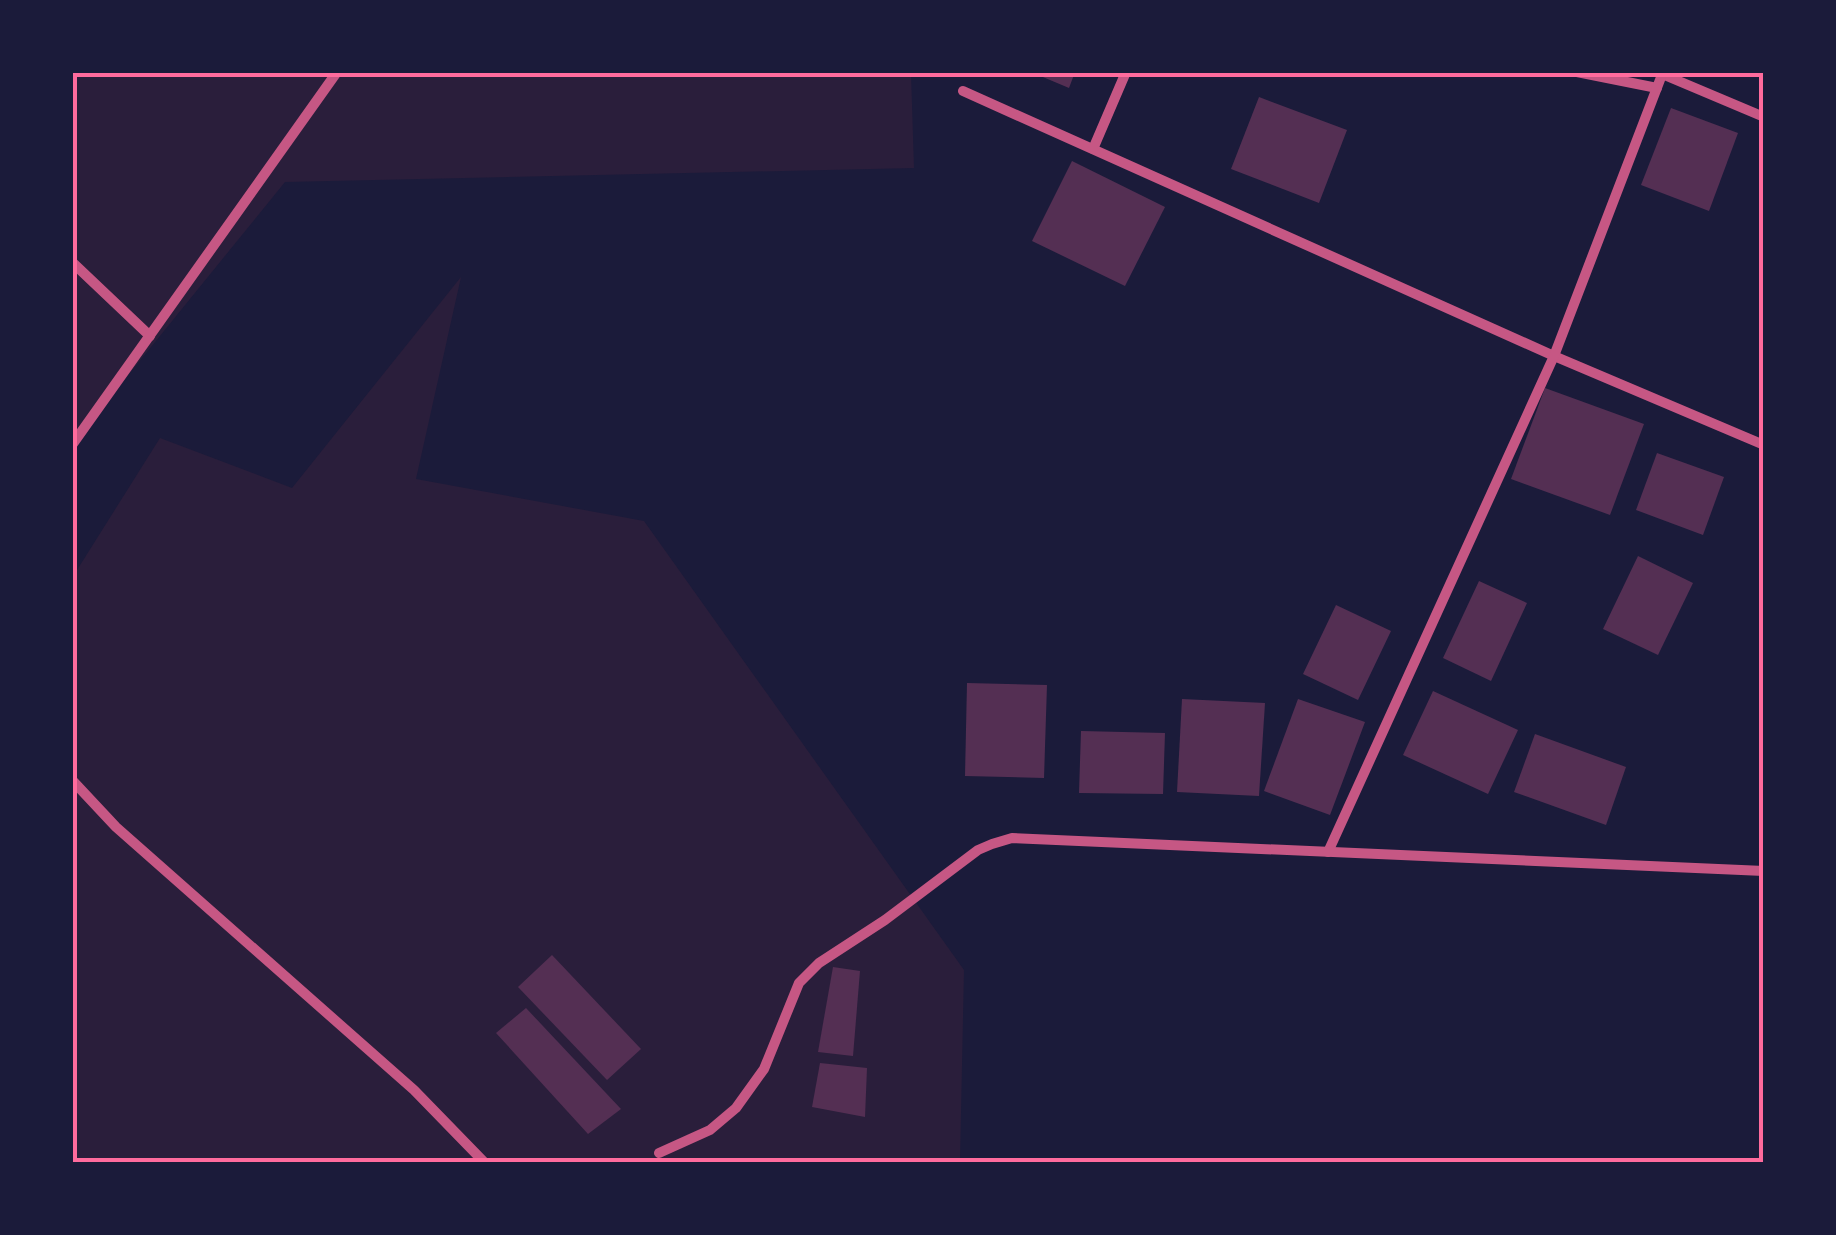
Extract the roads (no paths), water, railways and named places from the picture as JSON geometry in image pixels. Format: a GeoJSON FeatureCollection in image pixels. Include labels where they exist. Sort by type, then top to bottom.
{"type":"FeatureCollection","features":[{"type":"Feature","properties":{"kind":"street"},"geometry":{"type":"LineString","coordinates":[[72,445],[337,72]]}},
{"type":"Feature","properties":{"kind":"street"},"geometry":{"type":"LineString","coordinates":[[1093,149],[1126,72]]}},
{"type":"Feature","properties":{"kind":"street"},"geometry":{"type":"LineString","coordinates":[[1577,72],[1657,88]]}},
{"type":"Feature","properties":{"kind":"street"},"geometry":{"type":"LineString","coordinates":[[1328,852],[1554,356],[1662,74],[1764,116]]}},
{"type":"Feature","properties":{"kind":"street"},"geometry":{"type":"LineString","coordinates":[[962,90],[1554,356],[1764,445]]}},
{"type":"Feature","properties":{"kind":"street"},"geometry":{"type":"LineString","coordinates":[[72,262],[150,336]]}},
{"type":"Feature","properties":{"kind":"street"},"geometry":{"type":"LineString","coordinates":[[72,780],[116,827],[414,1090],[484,1162]]}},
{"type":"Feature","properties":{"kind":"street"},"geometry":{"type":"LineString","coordinates":[[659,1153],[710,1130],[736,1108],[764,1069],[799,984],[819,963],[885,920],[954,866],[992,844],[1012,838],[1764,871]]}}]}
